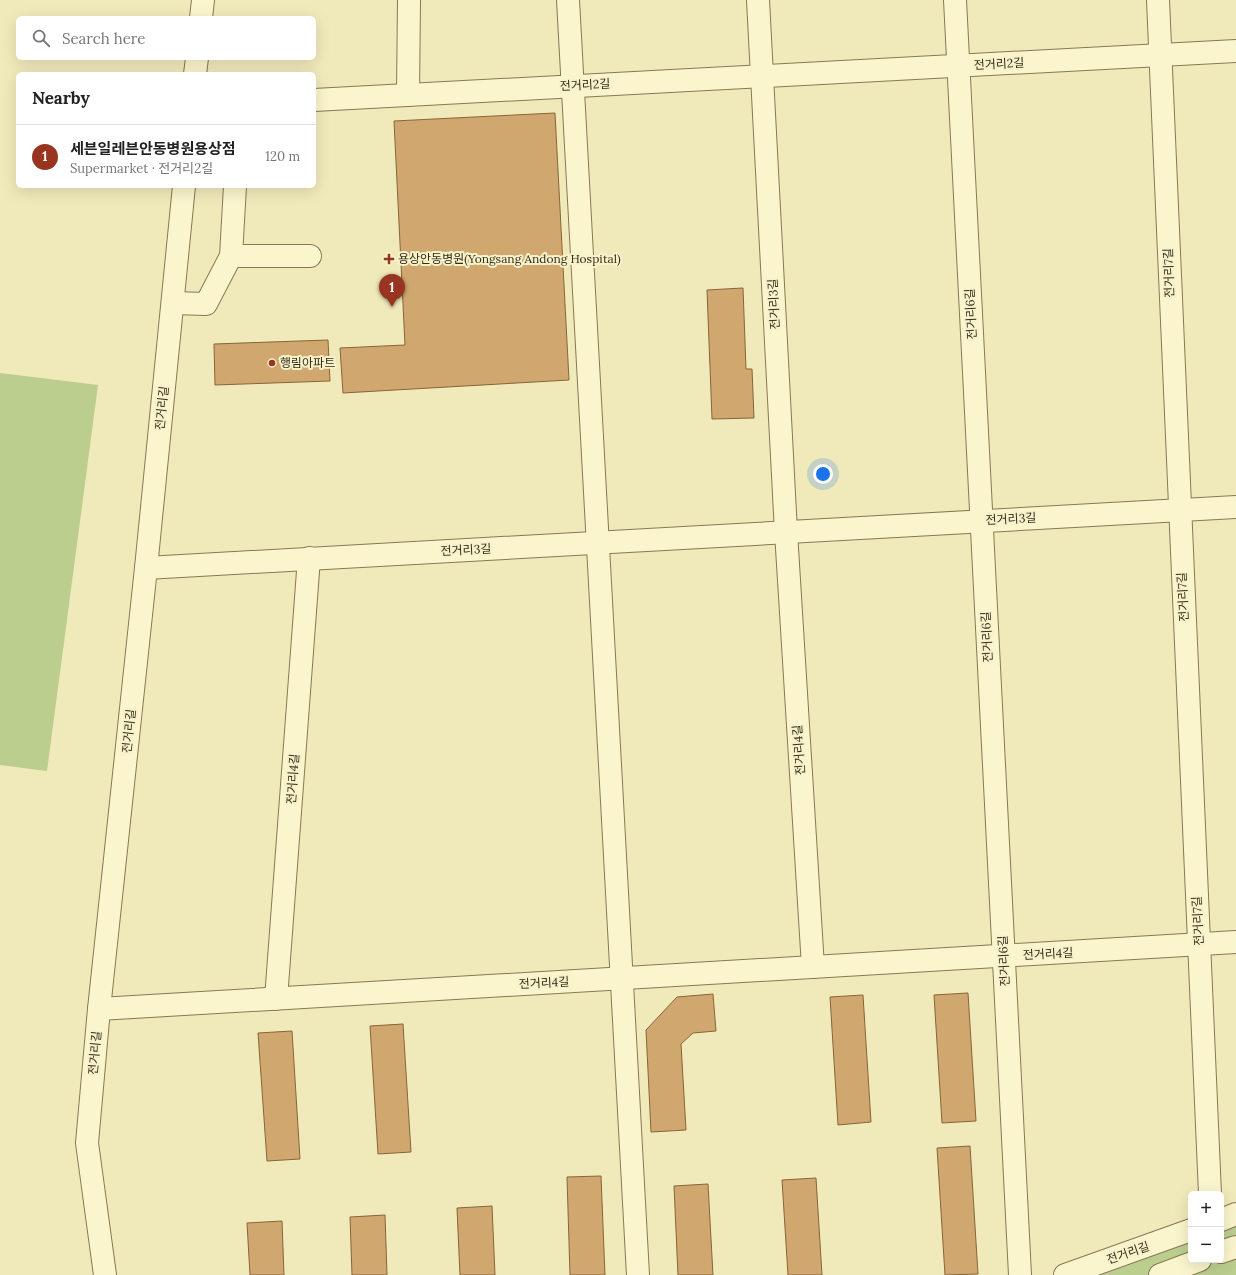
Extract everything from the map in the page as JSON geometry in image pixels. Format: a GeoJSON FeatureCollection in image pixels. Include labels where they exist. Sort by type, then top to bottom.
{"type":"FeatureCollection","features":[{"type":"Feature","properties":{"kind":"street"},"geometry":{"type":"LineString","coordinates":[[201,16],[203,0]]}},
{"type":"Feature","properties":{"kind":"street"},"geometry":{"type":"LineString","coordinates":[[408,94],[409,0]]}},
{"type":"Feature","properties":{"kind":"street"},"geometry":{"type":"LineString","coordinates":[[568,0],[638,1275]]}},
{"type":"Feature","properties":{"kind":"street"},"geometry":{"type":"LineString","coordinates":[[758,0],[762,76]]}},
{"type":"Feature","properties":{"kind":"street","name":"전거리6길"},"geometry":{"type":"LineString","coordinates":[[954,0],[1020,1275]]}},
{"type":"Feature","properties":{"kind":"street","name":"전거리7길"},"geometry":{"type":"LineString","coordinates":[[1158,0],[1210,1191]]}},
{"type":"Feature","properties":{"kind":"street","name":"전거리2길"},"geometry":{"type":"LineString","coordinates":[[316,100],[1236,51]]}},
{"type":"Feature","properties":{"kind":"street"},"geometry":{"type":"LineString","coordinates":[[195,72],[197,60]]}},
{"type":"Feature","properties":{"kind":"street","name":"전거리3길"},"geometry":{"type":"LineString","coordinates":[[762,76],[786,532]]}},
{"type":"Feature","properties":{"kind":"street","name":"전거리길"},"geometry":{"type":"LineString","coordinates":[[105,1275],[87,1143],[99,1009],[146,568],[184,188]]}},
{"type":"Feature","properties":{"kind":"street"},"geometry":{"type":"LineString","coordinates":[[172,303],[206,304],[231,256],[235,188]]}},
{"type":"Feature","properties":{"kind":"street"},"geometry":{"type":"LineString","coordinates":[[231,256],[310,256]]}},
{"type":"Feature","properties":{"kind":"street","name":"전거리3길"},"geometry":{"type":"LineString","coordinates":[[146,568],[1236,507]]}},
{"type":"Feature","properties":{"kind":"street","name":"전거리4길"},"geometry":{"type":"LineString","coordinates":[[786,532],[812,968]]}},
{"type":"Feature","properties":{"kind":"street","name":"전거리4길"},"geometry":{"type":"LineString","coordinates":[[276,999],[309,558]]}},
{"type":"Feature","properties":{"kind":"street","name":"전거리4길"},"geometry":{"type":"LineString","coordinates":[[99,1009],[1236,942]]}},
{"type":"Feature","properties":{"kind":"street"},"geometry":{"type":"LineString","coordinates":[[1224,1219],[1236,1214]]}},
{"type":"Feature","properties":{"kind":"street","name":"전거리길"},"geometry":{"type":"LineString","coordinates":[[1065,1275],[1188,1231]]}},
{"type":"Feature","properties":{"kind":"street"},"geometry":{"type":"LineString","coordinates":[[1224,1251],[1236,1246]]}},
{"type":"Feature","properties":{"kind":"street"},"geometry":{"type":"LineString","coordinates":[[1160,1275],[1192,1263]]}},
{"type":"Feature","properties":{"kind":"green space"},"geometry":{"type":"Polygon","coordinates":[[[0,373],[98,385],[47,771],[0,765],[0,373]]]}},
{"type":"Feature","properties":{"kind":"green space"},"geometry":{"type":"Polygon","coordinates":[[[1236,1223],[1236,1275],[1092,1275],[1188,1240],[1188,1263],[1224,1263],[1224,1228],[1236,1223]]]}},
{"type":"Feature","properties":{"kind":"building"},"geometry":{"type":"Polygon","coordinates":[[[555,113],[569,380],[343,393],[340,348],[405,345],[394,121],[555,113]]]}},
{"type":"Feature","properties":{"kind":"building"},"geometry":{"type":"Polygon","coordinates":[[[743,288],[746,369],[752,369],[754,418],[712,419],[707,290],[743,288]]]}},
{"type":"Feature","properties":{"kind":"building","name":"행림아파트"},"geometry":{"type":"Polygon","coordinates":[[[328,340],[330,381],[215,385],[214,344],[328,340]]]}},
{"type":"Feature","properties":{"kind":"building"},"geometry":{"type":"Polygon","coordinates":[[[968,993],[976,1121],[942,1123],[934,995],[968,993]]]}},
{"type":"Feature","properties":{"kind":"building"},"geometry":{"type":"Polygon","coordinates":[[[713,994],[716,1031],[693,1033],[681,1044],[686,1130],[651,1132],[646,1030],[677,997],[713,994]]]}},
{"type":"Feature","properties":{"kind":"building"},"geometry":{"type":"Polygon","coordinates":[[[863,995],[871,1122],[838,1125],[830,997],[863,995]]]}},
{"type":"Feature","properties":{"kind":"building"},"geometry":{"type":"Polygon","coordinates":[[[403,1024],[411,1152],[378,1154],[370,1026],[403,1024]]]}},
{"type":"Feature","properties":{"kind":"building"},"geometry":{"type":"Polygon","coordinates":[[[292,1031],[300,1159],[267,1161],[258,1033],[292,1031]]]}},
{"type":"Feature","properties":{"kind":"building"},"geometry":{"type":"Polygon","coordinates":[[[970,1146],[978,1274],[945,1275],[937,1148],[970,1146]]]}},
{"type":"Feature","properties":{"kind":"building"},"geometry":{"type":"Polygon","coordinates":[[[601,1176],[605,1275],[570,1275],[567,1177],[601,1176]]]}},
{"type":"Feature","properties":{"kind":"building"},"geometry":{"type":"Polygon","coordinates":[[[816,1178],[822,1275],[788,1275],[782,1180],[816,1178]]]}},
{"type":"Feature","properties":{"kind":"building"},"geometry":{"type":"Polygon","coordinates":[[[708,1184],[713,1275],[678,1275],[674,1186],[708,1184]]]}},
{"type":"Feature","properties":{"kind":"building"},"geometry":{"type":"Polygon","coordinates":[[[492,1206],[495,1275],[460,1275],[457,1208],[492,1206]]]}},
{"type":"Feature","properties":{"kind":"building"},"geometry":{"type":"Polygon","coordinates":[[[385,1215],[387,1275],[352,1275],[350,1217],[385,1215]]]}},
{"type":"Feature","properties":{"kind":"building"},"geometry":{"type":"Polygon","coordinates":[[[282,1221],[284,1275],[250,1275],[247,1223],[282,1221]]]}},
{"type":"Feature","properties":{"kind":"place","name":"용상안동병원(Yongsang Andong Hospital)"},"geometry":{"type":"Point","coordinates":[389,259]}},
{"type":"Feature","properties":{"kind":"place","name":"세븐일레븐안동병원용상점"},"geometry":{"type":"Point","coordinates":[392,307]}},
{"type":"Feature","properties":{"kind":"place","name":"행림아파트"},"geometry":{"type":"Point","coordinates":[272,363]}}]}
